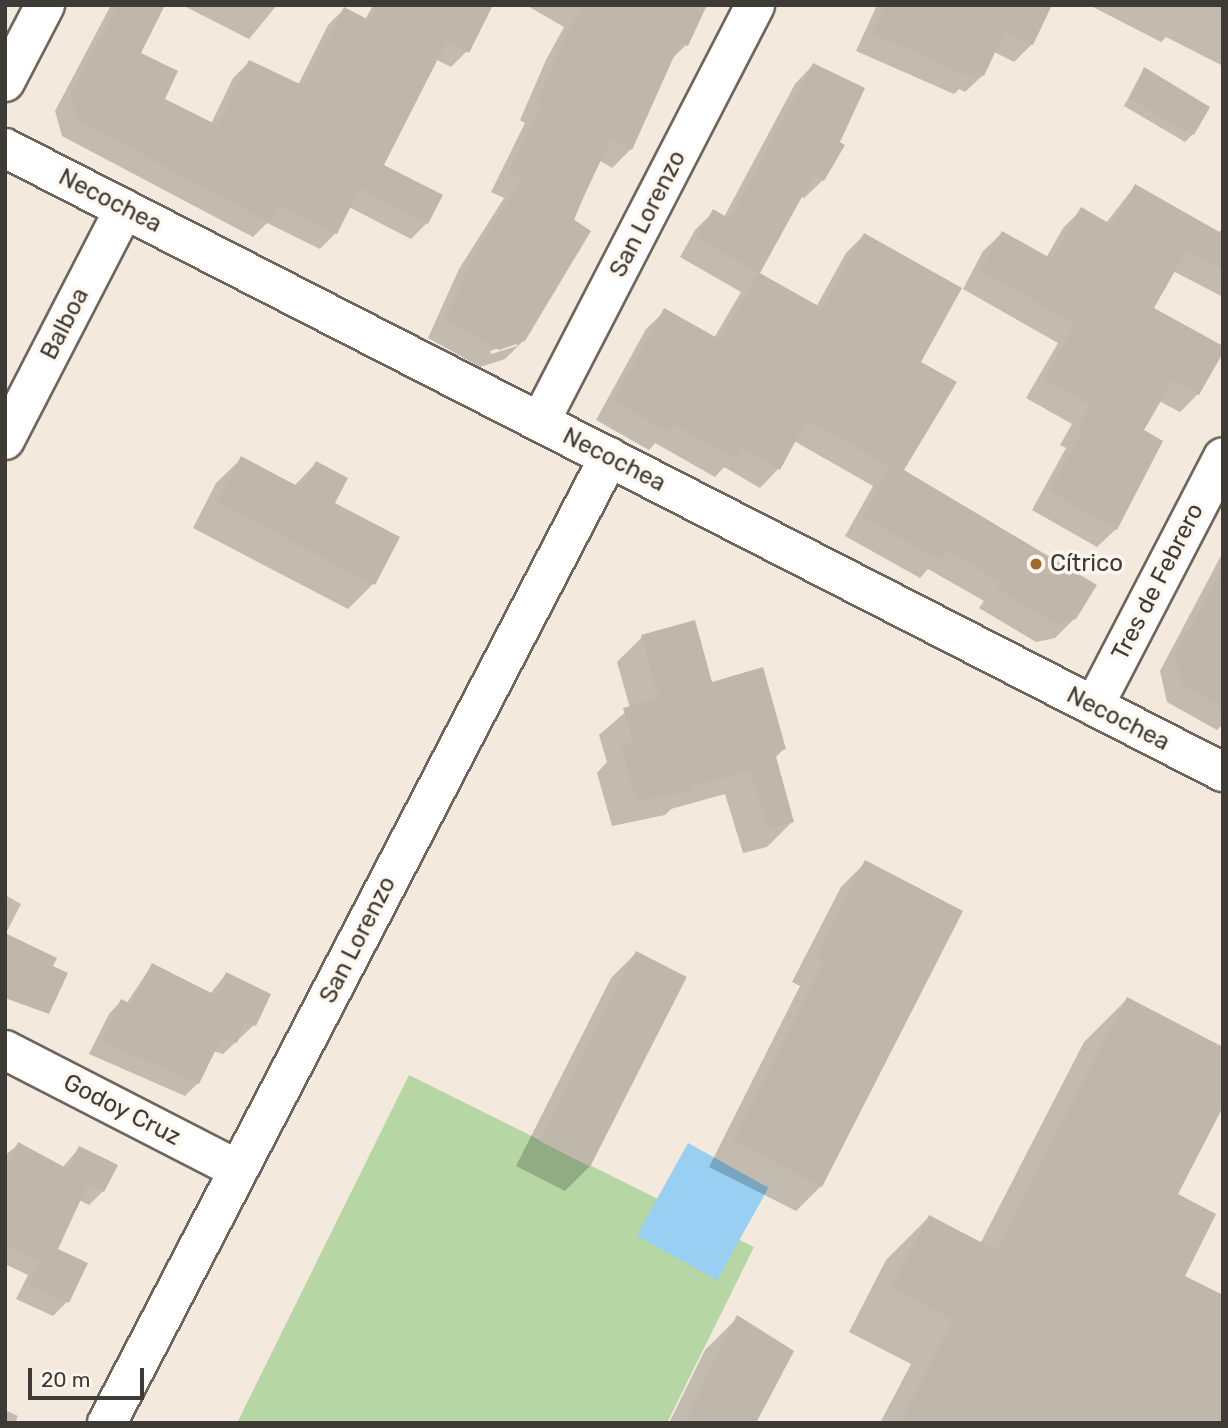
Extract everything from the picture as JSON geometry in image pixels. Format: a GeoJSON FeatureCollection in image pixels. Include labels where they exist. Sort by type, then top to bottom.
{"type":"FeatureCollection","features":[{"type":"Feature","properties":{"kind":"street"},"geometry":{"type":"LineString","coordinates":[[5,82],[45,5]]}},
{"type":"Feature","properties":{"kind":"street","name":"San Lorenzo"},"geometry":{"type":"LineString","coordinates":[[540,422],[755,5]]}},
{"type":"Feature","properties":{"kind":"street","name":"Necochea"},"geometry":{"type":"LineString","coordinates":[[5,148],[1223,772]]}},
{"type":"Feature","properties":{"kind":"street","name":"Balboa"},"geometry":{"type":"LineString","coordinates":[[5,440],[124,208]]}},
{"type":"Feature","properties":{"kind":"street","name":"San Lorenzo"},"geometry":{"type":"LineString","coordinates":[[107,1423],[609,457]]}},
{"type":"Feature","properties":{"kind":"street","name":"Tres de Febrero"},"geometry":{"type":"LineString","coordinates":[[1094,706],[1223,457]]}},
{"type":"Feature","properties":{"kind":"street","name":"Godoy Cruz"},"geometry":{"type":"LineString","coordinates":[[5,1050],[239,1170]]}},
{"type":"Feature","properties":{"kind":"green space"},"geometry":{"type":"Polygon","coordinates":[[[409,1075],[754,1247],[667,1423],[237,1423],[409,1075]]]}},
{"type":"Feature","properties":{"kind":"water"},"geometry":{"type":"Polygon","coordinates":[[[688,1143],[768,1188],[717,1280],[637,1236],[688,1143]]]}},
{"type":"Feature","properties":{"kind":"building"},"geometry":{"type":"Polygon","coordinates":[[[118,5],[165,5],[141,53],[178,71],[165,99],[217,125],[249,60],[304,86],[344,7],[369,20],[378,5],[493,5],[469,53],[447,41],[384,165],[443,195],[428,224],[360,188],[337,234],[279,205],[270,223],[78,120],[70,94],[118,5]]]}},
{"type":"Feature","properties":{"kind":"building"},"geometry":{"type":"Polygon","coordinates":[[[583,5],[707,5],[688,46],[680,43],[632,150],[611,139],[573,219],[591,231],[525,341],[499,350],[445,320],[477,249],[521,179],[508,173],[542,104],[537,102],[563,40],[583,5]]]}},
{"type":"Feature","properties":{"kind":"building"},"geometry":{"type":"Polygon","coordinates":[[[885,5],[1052,5],[1033,45],[1005,31],[984,76],[975,71],[973,78],[872,33],[885,5]]]}},
{"type":"Feature","properties":{"kind":"building"},"geometry":{"type":"Polygon","coordinates":[[[813,63],[865,88],[840,142],[845,145],[824,181],[814,175],[760,273],[822,308],[864,233],[962,288],[921,362],[957,382],[904,470],[1097,585],[1076,619],[1055,624],[997,589],[1001,582],[946,550],[940,560],[862,517],[891,467],[807,420],[780,470],[741,448],[735,459],[673,424],[669,432],[613,401],[664,308],[719,339],[759,273],[697,238],[713,209],[730,219],[813,63]]]}},
{"type":"Feature","properties":{"kind":"building"},"geometry":{"type":"Polygon","coordinates":[[[1144,67],[1210,107],[1194,135],[1130,100],[1144,67]]]}},
{"type":"Feature","properties":{"kind":"building"},"geometry":{"type":"Polygon","coordinates":[[[1135,184],[1223,234],[1223,269],[1187,250],[1154,308],[1223,346],[1223,353],[1199,395],[1173,380],[1144,430],[1163,441],[1117,530],[1049,491],[1083,429],[1078,426],[1090,405],[1044,379],[1075,324],[980,270],[1002,231],[1052,259],[1081,207],[1112,225],[1135,184]]]}},
{"type":"Feature","properties":{"kind":"building"},"geometry":{"type":"Polygon","coordinates":[[[241,456],[301,488],[316,461],[348,478],[335,503],[400,537],[375,585],[217,502],[241,456]]]}},
{"type":"Feature","properties":{"kind":"building"},"geometry":{"type":"Polygon","coordinates":[[[1223,569],[1223,708],[1183,685],[1175,654],[1223,569]]]}},
{"type":"Feature","properties":{"kind":"building"},"geometry":{"type":"Polygon","coordinates":[[[695,620],[712,682],[763,667],[786,749],[775,753],[794,822],[768,829],[750,770],[691,787],[692,791],[637,802],[621,746],[633,742],[623,708],[659,698],[641,635],[695,620]]]}},
{"type":"Feature","properties":{"kind":"building"},"geometry":{"type":"Polygon","coordinates":[[[865,860],[963,911],[822,1187],[733,1141],[824,961],[816,957],[865,860]]]}},
{"type":"Feature","properties":{"kind":"building"},"geometry":{"type":"Polygon","coordinates":[[[5,933],[57,958],[53,966],[68,973],[49,1014],[5,998],[5,933]]]}},
{"type":"Feature","properties":{"kind":"building"},"geometry":{"type":"Polygon","coordinates":[[[636,951],[687,977],[590,1167],[539,1141],[636,951]]]}},
{"type":"Feature","properties":{"kind":"building"},"geometry":{"type":"Polygon","coordinates":[[[152,963],[215,995],[226,972],[271,994],[256,1026],[245,1021],[237,1043],[222,1037],[199,1084],[101,1041],[121,999],[131,1004],[152,963]]]}},
{"type":"Feature","properties":{"kind":"building"},"geometry":{"type":"Polygon","coordinates":[[[1127,997],[1223,1047],[1223,1107],[1178,1194],[1216,1214],[1185,1276],[1223,1295],[1223,1423],[900,1423],[953,1320],[891,1288],[929,1215],[996,1250],[1127,997]]]}},
{"type":"Feature","properties":{"kind":"building"},"geometry":{"type":"Polygon","coordinates":[[[18,1142],[68,1169],[79,1146],[118,1165],[104,1192],[88,1184],[58,1249],[88,1263],[69,1303],[29,1284],[41,1261],[5,1243],[5,1167],[18,1142]]]}},
{"type":"Feature","properties":{"kind":"building"},"geometry":{"type":"Polygon","coordinates":[[[737,1315],[794,1351],[756,1423],[684,1423],[737,1315]]]}},
{"type":"Feature","properties":{"kind":"place","name":"Cítrico"},"geometry":{"type":"Point","coordinates":[1036,564]}}]}
